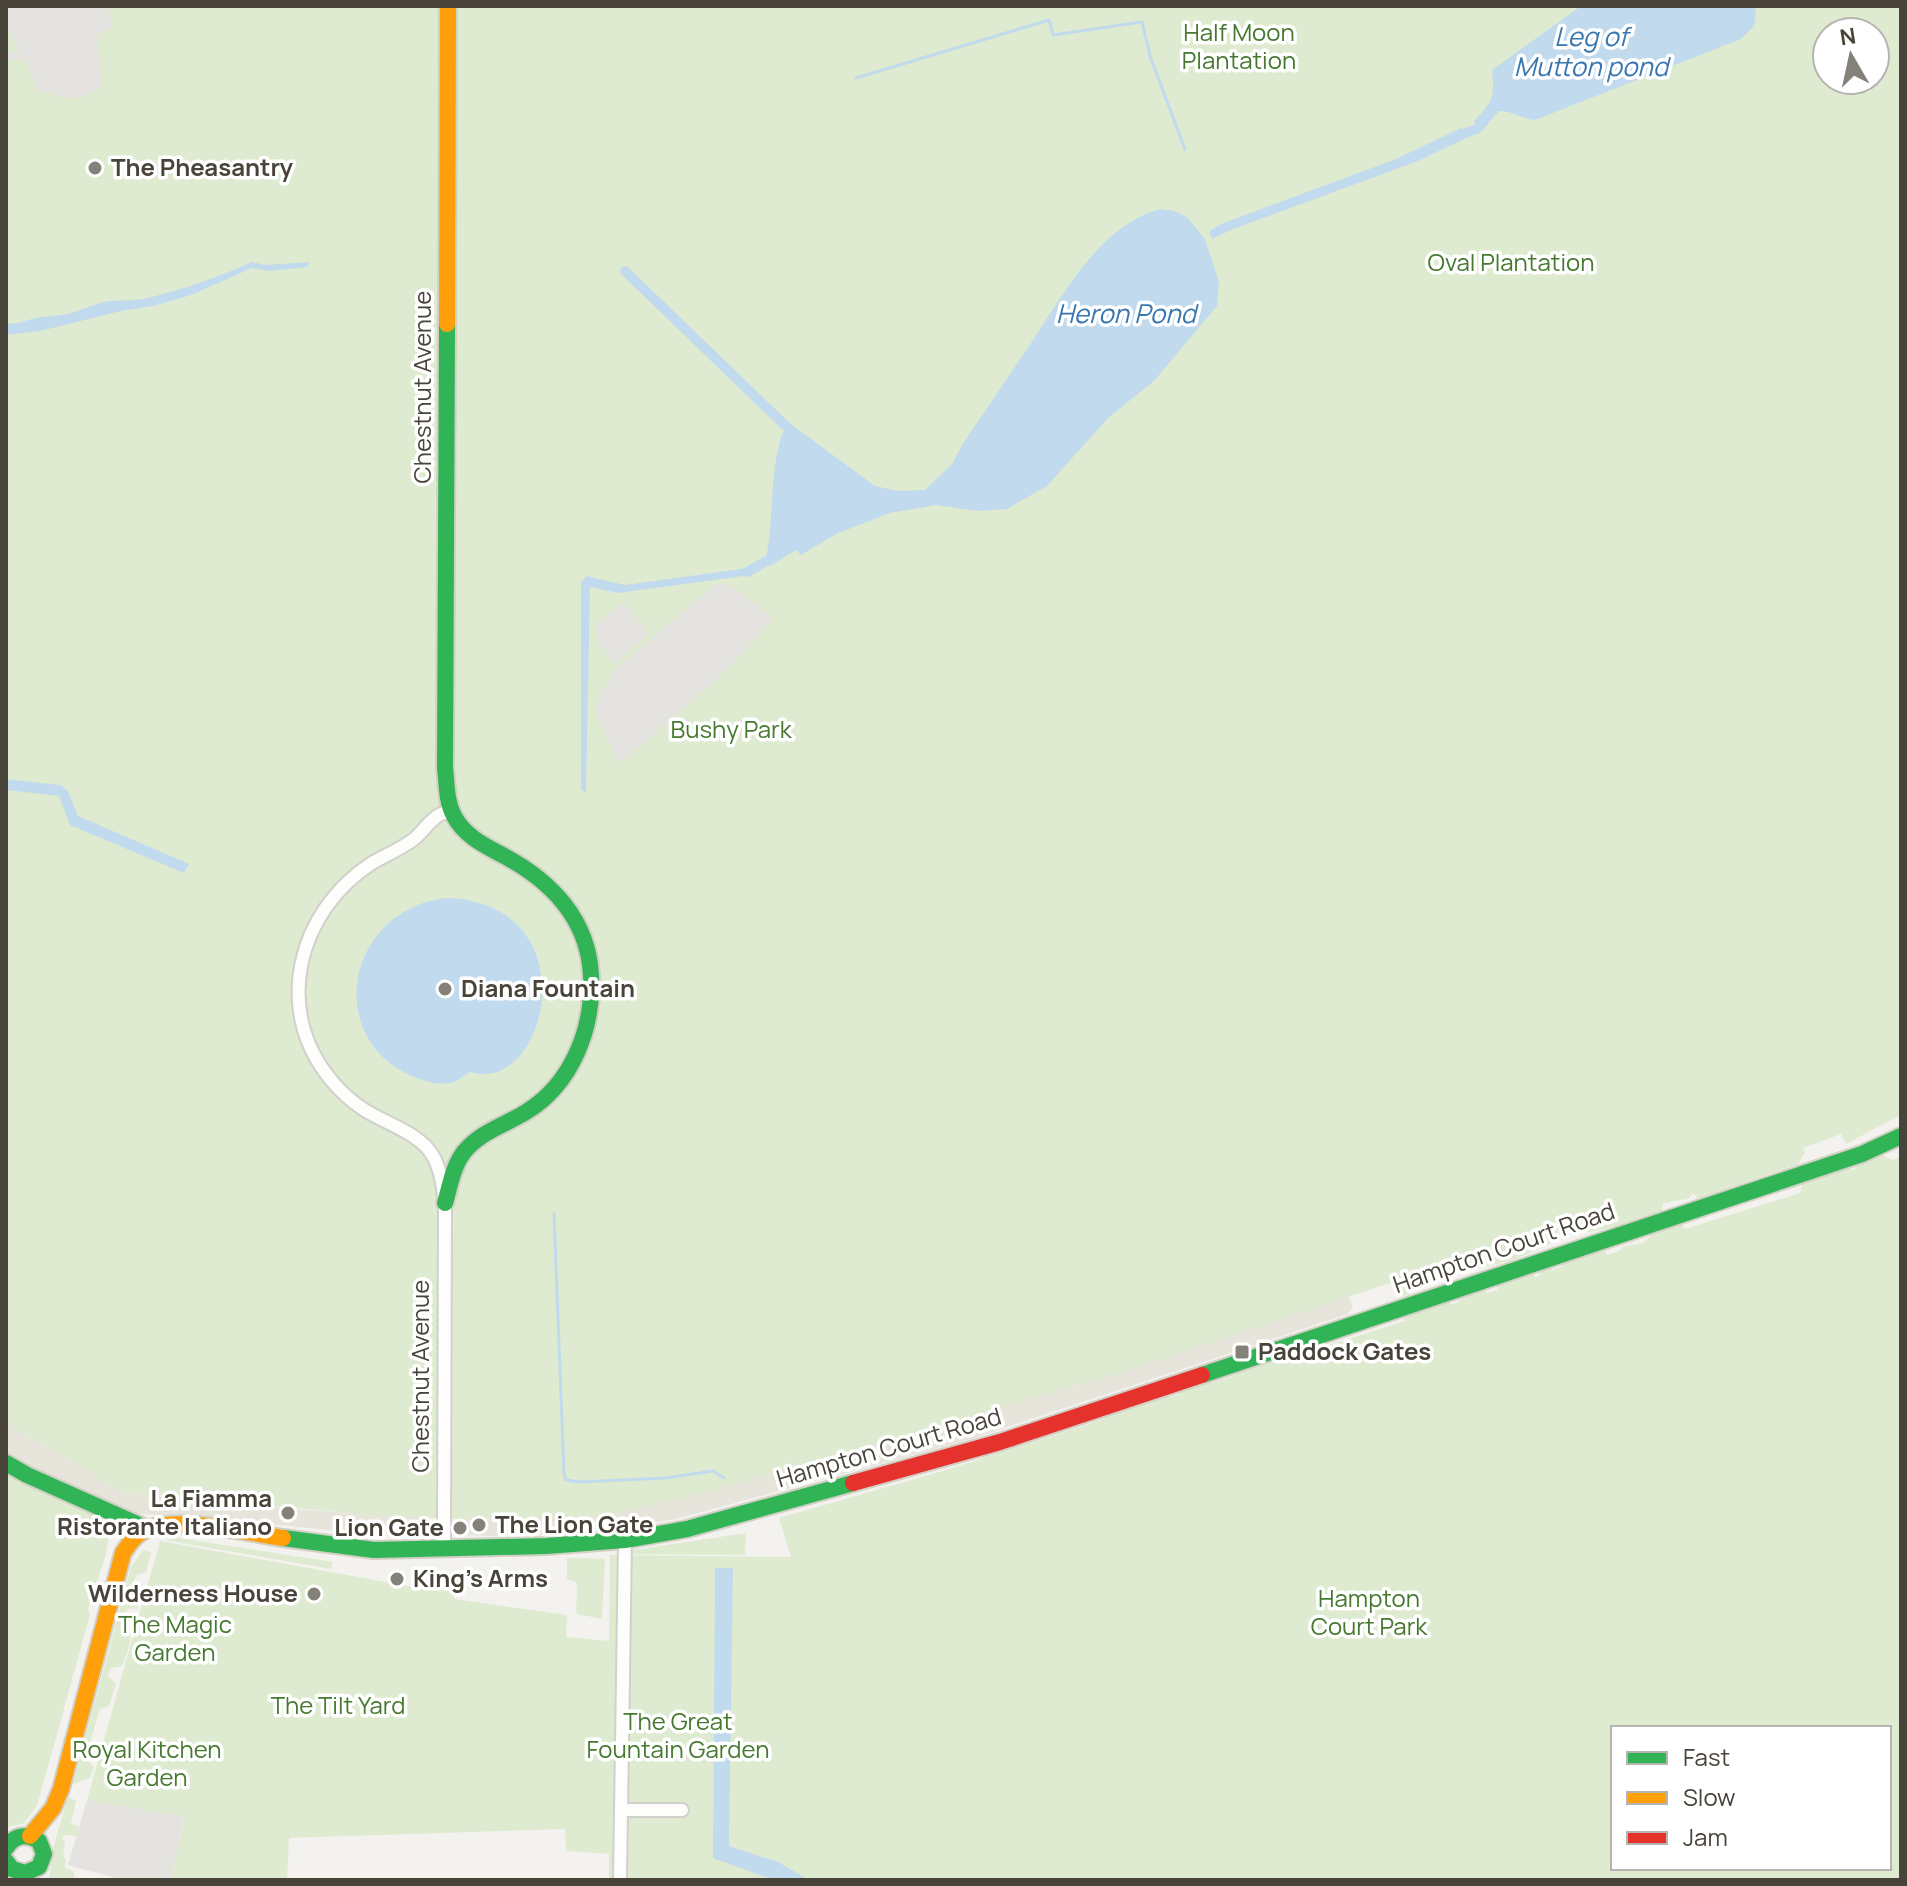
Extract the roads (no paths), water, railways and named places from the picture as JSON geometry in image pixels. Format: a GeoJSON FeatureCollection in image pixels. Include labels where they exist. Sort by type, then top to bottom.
{"type":"FeatureCollection","features":[{"type":"Feature","properties":{"kind":"main road","name":"Chestnut Avenue"},"geometry":{"type":"LineString","coordinates":[[445,1203],[464,1152],[478,1140],[534,1107],[567,1072],[585,1033],[593,988],[587,949],[566,905],[531,872],[475,840],[452,814],[445,768],[448,6]]}},
{"type":"Feature","properties":{"kind":"main road","name":"Hampton Court Road"},"geometry":{"type":"LineString","coordinates":[[146,1528],[176,1523],[374,1550],[519,1547],[625,1540],[687,1529],[1000,1442],[1862,1154],[1901,1136]]}},
{"type":"Feature","properties":{"kind":"main road"},"geometry":{"type":"LineString","coordinates":[[6,1463],[146,1528],[127,1544],[120,1561],[90,1681],[53,1808],[36,1841]]}},
{"type":"Feature","properties":{"kind":"main road"},"geometry":{"type":"LineString","coordinates":[[8,1842],[20,1835],[36,1841],[44,1858],[37,1875],[9,1867]]}},
{"type":"Feature","properties":{"kind":"street","name":"Chestnut Avenue"},"geometry":{"type":"LineString","coordinates":[[433,820],[445,768]]}},
{"type":"Feature","properties":{"kind":"street"},"geometry":{"type":"LineString","coordinates":[[452,814],[442,813],[412,841],[353,876],[326,904],[305,949],[299,982],[304,1029],[324,1071],[361,1107],[423,1145],[433,1155],[435,1163],[444,1167],[457,1165]]}},
{"type":"Feature","properties":{"kind":"street","name":"Chestnut Avenue"},"geometry":{"type":"LineString","coordinates":[[435,1163],[445,1203],[444,1549]]}},
{"type":"Feature","properties":{"kind":"street"},"geometry":{"type":"LineString","coordinates":[[620,1880],[625,1540]]}},
{"type":"Feature","properties":{"kind":"street"},"geometry":{"type":"LineString","coordinates":[[623,1810],[682,1810]]}},
{"type":"Feature","properties":{"kind":"water","name":"Leg of Mutton pond"},"geometry":{"type":"Polygon","coordinates":[[[1581,6],[1754,6],[1756,13],[1754,26],[1741,39],[1535,120],[1499,111],[1483,129],[1478,128],[1474,121],[1493,93],[1492,70],[1581,6]]]}},
{"type":"Feature","properties":{"kind":"water"},"geometry":{"type":"Polygon","coordinates":[[[1461,128],[1466,138],[1418,161],[1212,239],[1209,233],[1221,224],[1396,159],[1461,128]]]}},
{"type":"Feature","properties":{"kind":"water","name":"Heron Pond"},"geometry":{"type":"Polygon","coordinates":[[[1160,209],[1187,217],[1205,239],[1219,282],[1217,306],[1154,381],[1109,417],[1047,486],[1007,509],[978,511],[936,505],[890,513],[836,534],[801,555],[796,550],[770,566],[766,558],[777,452],[788,422],[875,486],[898,491],[925,490],[952,464],[1085,264],[1119,230],[1160,209]]]}},
{"type":"Feature","properties":{"kind":"water"},"geometry":{"type":"Polygon","coordinates":[[[252,262],[266,265],[309,262],[308,267],[269,271],[252,268],[191,295],[153,306],[40,331],[6,335],[6,323],[67,314],[109,301],[147,298],[203,282],[252,262]]]}},
{"type":"Feature","properties":{"kind":"water"},"geometry":{"type":"Polygon","coordinates":[[[758,564],[760,569],[744,576],[618,593],[590,587],[586,792],[581,790],[581,583],[586,576],[625,585],[758,564]]]}},
{"type":"Feature","properties":{"kind":"water"},"geometry":{"type":"Polygon","coordinates":[[[6,779],[60,785],[68,791],[78,816],[189,864],[184,873],[70,825],[59,796],[6,790],[6,779]]]}},
{"type":"Feature","properties":{"kind":"water"},"geometry":{"type":"Polygon","coordinates":[[[446,898],[492,908],[522,930],[538,961],[542,996],[535,1029],[520,1056],[498,1072],[471,1072],[452,1083],[442,1084],[420,1079],[389,1062],[368,1038],[358,1010],[358,981],[367,952],[385,927],[411,908],[446,898]]]}},
{"type":"Feature","properties":{"kind":"water"},"geometry":{"type":"Polygon","coordinates":[[[715,1568],[733,1568],[729,1846],[778,1862],[809,1880],[774,1880],[713,1858],[715,1568]]]}},
{"type":"Feature","properties":{"kind":"waterway"},"geometry":{"type":"LineString","coordinates":[[856,78],[1049,20],[1053,35],[1142,22],[1151,59],[1185,149]]}},
{"type":"Feature","properties":{"kind":"waterway"},"geometry":{"type":"LineString","coordinates":[[1454,138],[1478,128],[1485,120]]}},
{"type":"Feature","properties":{"kind":"waterway"},"geometry":{"type":"LineString","coordinates":[[625,271],[795,435]]}},
{"type":"Feature","properties":{"kind":"waterway"},"geometry":{"type":"LineString","coordinates":[[747,572],[779,554]]}},
{"type":"Feature","properties":{"kind":"waterway"},"geometry":{"type":"LineString","coordinates":[[554,1214],[566,1480],[666,1478],[713,1471],[724,1478]]}},
{"type":"Feature","properties":{"kind":"place","name":"The Pheasantry"},"geometry":{"type":"Point","coordinates":[95,168]}},
{"type":"Feature","properties":{"kind":"place","name":"Diana Fountain"},"geometry":{"type":"Point","coordinates":[445,989]}},
{"type":"Feature","properties":{"kind":"place","name":"Paddock Gates"},"geometry":{"type":"Point","coordinates":[1242,1352]}},
{"type":"Feature","properties":{"kind":"place","name":"La Fiamma Ristorante Italiano"},"geometry":{"type":"Point","coordinates":[288,1513]}},
{"type":"Feature","properties":{"kind":"place","name":"The Lion Gate"},"geometry":{"type":"Point","coordinates":[479,1525]}},
{"type":"Feature","properties":{"kind":"place","name":"Lion Gate"},"geometry":{"type":"Point","coordinates":[460,1528]}},
{"type":"Feature","properties":{"kind":"place","name":"King's Arms"},"geometry":{"type":"Point","coordinates":[397,1579]}},
{"type":"Feature","properties":{"kind":"place","name":"Wilderness House"},"geometry":{"type":"Point","coordinates":[314,1594]}},
{"type":"Feature","properties":{"kind":"park label","name":"Half Moon Plantation"},"geometry":{"type":"Point","coordinates":[1239,47]}},
{"type":"Feature","properties":{"kind":"park label","name":"Oval Plantation"},"geometry":{"type":"Point","coordinates":[1511,263]}},
{"type":"Feature","properties":{"kind":"park label","name":"Bushy Park"},"geometry":{"type":"Point","coordinates":[731,730]}},
{"type":"Feature","properties":{"kind":"park label","name":"Hampton Court Park"},"geometry":{"type":"Point","coordinates":[1369,1613]}},
{"type":"Feature","properties":{"kind":"park label","name":"The Magic Garden"},"geometry":{"type":"Point","coordinates":[175,1639]}},
{"type":"Feature","properties":{"kind":"park label","name":"The Tilt Yard"},"geometry":{"type":"Point","coordinates":[338,1706]}},
{"type":"Feature","properties":{"kind":"park label","name":"The Great Fountain Garden"},"geometry":{"type":"Point","coordinates":[678,1736]}},
{"type":"Feature","properties":{"kind":"park label","name":"Royal Kitchen Garden"},"geometry":{"type":"Point","coordinates":[147,1764]}}]}
